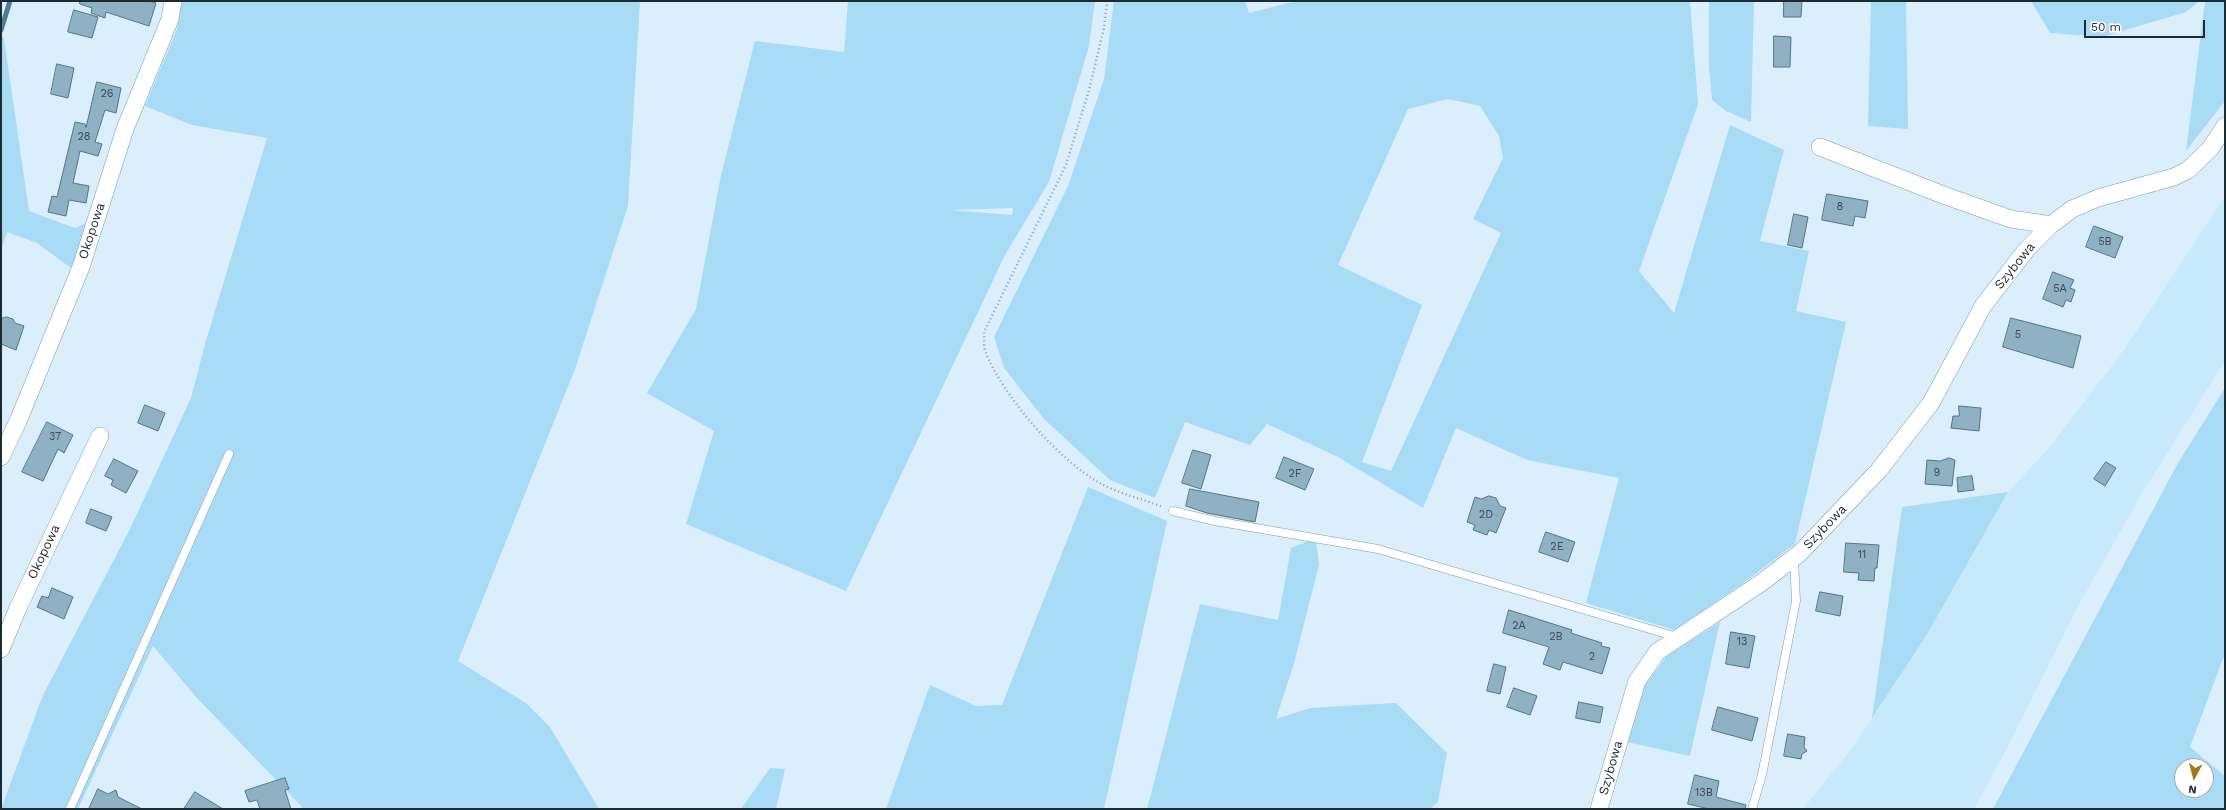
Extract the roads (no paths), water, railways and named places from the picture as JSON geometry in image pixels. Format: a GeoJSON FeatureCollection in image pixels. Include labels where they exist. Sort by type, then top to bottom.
{"type":"FeatureCollection","features":[{"type":"Feature","properties":{"kind":"street","name":"Okopowa"},"geometry":{"type":"LineString","coordinates":[[1,457],[19,419],[81,267],[125,129],[170,19],[173,1]]}},
{"type":"Feature","properties":{"kind":"street","name":"Szybowa"},"geometry":{"type":"LineString","coordinates":[[1599,809],[1637,681],[1657,652],[1677,637],[1761,583],[1794,557],[1879,470],[1930,403],[1983,306],[2027,249],[2051,225],[2072,209],[2098,198],[2174,177],[2188,170],[2210,149],[2225,126]]}},
{"type":"Feature","properties":{"kind":"street","name":"Szybowa"},"geometry":{"type":"LineString","coordinates":[[1820,147],[1946,196],[2011,219],[2051,225]]}},
{"type":"Feature","properties":{"kind":"street","name":"Okopowa"},"geometry":{"type":"LineString","coordinates":[[1,648],[18,608],[100,436]]}},
{"type":"Feature","properties":{"kind":"lane"},"geometry":{"type":"LineString","coordinates":[[70,809],[229,454]]}},
{"type":"Feature","properties":{"kind":"lane"},"geometry":{"type":"LineString","coordinates":[[1173,511],[1215,522],[1378,549],[1677,637]]}},
{"type":"Feature","properties":{"kind":"lane"},"geometry":{"type":"LineString","coordinates":[[1752,809],[1762,775],[1796,601],[1794,557]]}},
{"type":"Feature","properties":{"kind":"waterway"},"geometry":{"type":"LineString","coordinates":[[1,30],[10,1]]}}]}
